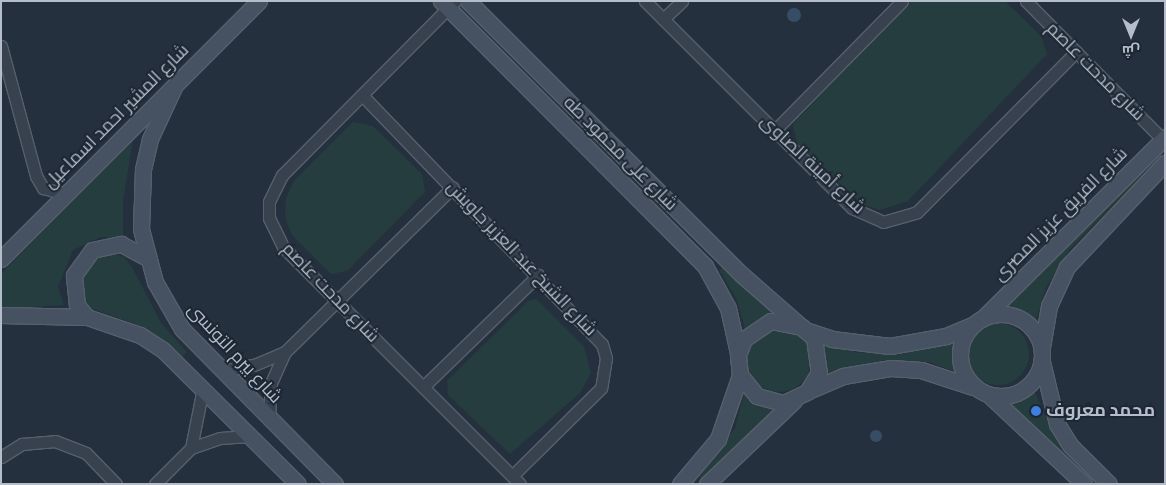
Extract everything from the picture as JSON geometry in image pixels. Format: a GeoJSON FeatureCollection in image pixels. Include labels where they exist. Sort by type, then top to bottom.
{"type":"FeatureCollection","features":[{"type":"Feature","properties":{"kind":"street","name":"شارع المشير احمد اسماعيل"},"geometry":{"type":"LineString","coordinates":[[1,259],[259,1]]}},
{"type":"Feature","properties":{"kind":"street","name":"شارع على محمود طه"},"geometry":{"type":"LineString","coordinates":[[468,1],[761,293],[804,329]]}},
{"type":"Feature","properties":{"kind":"street","name":"شارع أمينة الصاوى"},"geometry":{"type":"LineString","coordinates":[[645,1],[852,208],[883,222],[901,220],[916,212],[1076,52]]}},
{"type":"Feature","properties":{"kind":"street"},"geometry":{"type":"LineString","coordinates":[[663,19],[682,1]]}},
{"type":"Feature","properties":{"kind":"street"},"geometry":{"type":"LineString","coordinates":[[774,131],[902,1]]}},
{"type":"Feature","properties":{"kind":"street","name":"شارع مدحت عاصم"},"geometry":{"type":"LineString","coordinates":[[1026,1],[1164,140]]}},
{"type":"Feature","properties":{"kind":"street","name":"شارع على محمود طه"},"geometry":{"type":"LineString","coordinates":[[448,4],[705,266],[728,308],[738,354]]}},
{"type":"Feature","properties":{"kind":"street","name":"شارع مدحت عاصم"},"geometry":{"type":"LineString","coordinates":[[448,4],[362,95],[282,175],[269,202],[271,226],[283,247],[516,480]]}},
{"type":"Feature","properties":{"kind":"street"},"geometry":{"type":"LineString","coordinates":[[1,46],[36,176],[43,188],[66,194]]}},
{"type":"Feature","properties":{"kind":"street","name":"شارع بيرم التونسى"},"geometry":{"type":"LineString","coordinates":[[175,85],[150,139],[143,168],[141,228],[148,258],[166,306],[222,371],[335,484]]}},
{"type":"Feature","properties":{"kind":"street","name":"شارع الشيخ عبد العزيز جاويش"},"geometry":{"type":"LineString","coordinates":[[362,95],[538,275],[602,344],[606,374],[591,400],[516,480]]}},
{"type":"Feature","properties":{"kind":"street","name":"شارع الفريق عزيز المصرى"},"geometry":{"type":"LineString","coordinates":[[804,329],[832,340],[890,346],[946,336],[977,321],[1164,140]]}},
{"type":"Feature","properties":{"kind":"street","name":"شارع الفريق عزيز المصرى"},"geometry":{"type":"LineString","coordinates":[[1042,354],[1049,306],[1067,267],[1165,163]]}},
{"type":"Feature","properties":{"kind":"street"},"geometry":{"type":"LineString","coordinates":[[222,371],[254,365],[284,352],[452,187]]}},
{"type":"Feature","properties":{"kind":"street"},"geometry":{"type":"LineString","coordinates":[[87,317],[73,290],[74,275],[92,250],[121,244],[148,258]]}},
{"type":"Feature","properties":{"kind":"street"},"geometry":{"type":"LineString","coordinates":[[423,387],[538,275]]}},
{"type":"Feature","properties":{"kind":"street"},"geometry":{"type":"LineString","coordinates":[[1084,484],[967,378],[960,350],[977,321],[997,314],[1026,322],[1042,354],[1057,424],[1070,445],[1109,484]]}},
{"type":"Feature","properties":{"kind":"street"},"geometry":{"type":"LineString","coordinates":[[1,315],[87,317],[140,335],[203,388],[298,484]]}},
{"type":"Feature","properties":{"kind":"street"},"geometry":{"type":"LineString","coordinates":[[680,484],[718,439],[740,375],[738,354],[744,339],[763,324],[787,321],[804,329],[821,361],[802,396],[707,484]]}},
{"type":"Feature","properties":{"kind":"street"},"geometry":{"type":"LineString","coordinates":[[269,418],[271,383],[284,352]]}},
{"type":"Feature","properties":{"kind":"street"},"geometry":{"type":"LineString","coordinates":[[740,375],[756,396],[769,402],[802,396],[843,376],[891,368],[921,370],[1002,396],[1022,389],[1037,374],[1042,354]]}},
{"type":"Feature","properties":{"kind":"street"},"geometry":{"type":"LineString","coordinates":[[192,448],[203,388]]}},
{"type":"Feature","properties":{"kind":"street"},"geometry":{"type":"LineString","coordinates":[[155,484],[192,448],[220,438],[250,436]]}},
{"type":"Feature","properties":{"kind":"street"},"geometry":{"type":"LineString","coordinates":[[1,458],[22,444],[55,441],[86,453],[116,484]]}},
{"type":"Feature","properties":{"kind":"green space"},"geometry":{"type":"Polygon","coordinates":[[[912,1],[1005,1],[1041,36],[1047,54],[908,201],[880,210],[862,204],[797,143],[793,124],[912,1]]]}},
{"type":"Feature","properties":{"kind":"green space"},"geometry":{"type":"Polygon","coordinates":[[[353,122],[373,126],[422,174],[425,192],[347,271],[331,274],[292,235],[285,217],[286,198],[294,181],[353,122]]]}},
{"type":"Feature","properties":{"kind":"green space"},"geometry":{"type":"Polygon","coordinates":[[[133,139],[123,201],[123,238],[100,237],[73,250],[58,287],[64,305],[1,309],[1,274],[133,139]]]}},
{"type":"Feature","properties":{"kind":"green space"},"geometry":{"type":"Polygon","coordinates":[[[1159,153],[1162,156],[1071,248],[1045,289],[1036,322],[1004,305],[1159,153]]]}},
{"type":"Feature","properties":{"kind":"green space"},"geometry":{"type":"Polygon","coordinates":[[[109,252],[124,257],[132,267],[161,323],[187,352],[181,358],[135,324],[93,309],[81,296],[78,280],[93,255],[109,252]]]}},
{"type":"Feature","properties":{"kind":"green space"},"geometry":{"type":"Polygon","coordinates":[[[724,266],[772,313],[745,329],[736,298],[719,270],[724,266]]]}},
{"type":"Feature","properties":{"kind":"green space"},"geometry":{"type":"Polygon","coordinates":[[[536,299],[584,347],[591,373],[580,393],[510,454],[448,395],[447,381],[528,301],[536,299]]]}},
{"type":"Feature","properties":{"kind":"green space"},"geometry":{"type":"Polygon","coordinates":[[[992,323],[1004,323],[1020,332],[1027,342],[1029,354],[1027,366],[1020,376],[1004,385],[992,385],[981,380],[972,371],[967,360],[967,348],[972,337],[981,328],[992,323]]]}},
{"type":"Feature","properties":{"kind":"green space"},"geometry":{"type":"Polygon","coordinates":[[[779,328],[797,334],[805,342],[811,360],[805,378],[797,386],[779,392],[761,386],[753,378],[747,360],[753,342],[761,334],[779,328]]]}},
{"type":"Feature","properties":{"kind":"green space"},"geometry":{"type":"Polygon","coordinates":[[[954,338],[956,372],[929,362],[884,360],[824,376],[827,363],[822,342],[854,352],[898,355],[954,338]]]}},
{"type":"Feature","properties":{"kind":"green space"},"geometry":{"type":"Polygon","coordinates":[[[1034,390],[1057,441],[1100,484],[1090,484],[1007,401],[1034,390]]]}},
{"type":"Feature","properties":{"kind":"green space"},"geometry":{"type":"Polygon","coordinates":[[[744,394],[775,410],[704,480],[699,477],[735,428],[744,394]]]}},
{"type":"Feature","properties":{"kind":"water"},"geometry":{"type":"Polygon","coordinates":[[[794,8],[799,10],[801,15],[799,20],[794,22],[789,20],[787,15],[789,10],[794,8]]]}},
{"type":"Feature","properties":{"kind":"water"},"geometry":{"type":"Polygon","coordinates":[[[874,430],[878,430],[882,436],[878,442],[874,442],[870,438],[870,434],[874,430]]]}},
{"type":"Feature","properties":{"kind":"place","name":"محمد معروف"},"geometry":{"type":"Point","coordinates":[1036,411]}}]}
